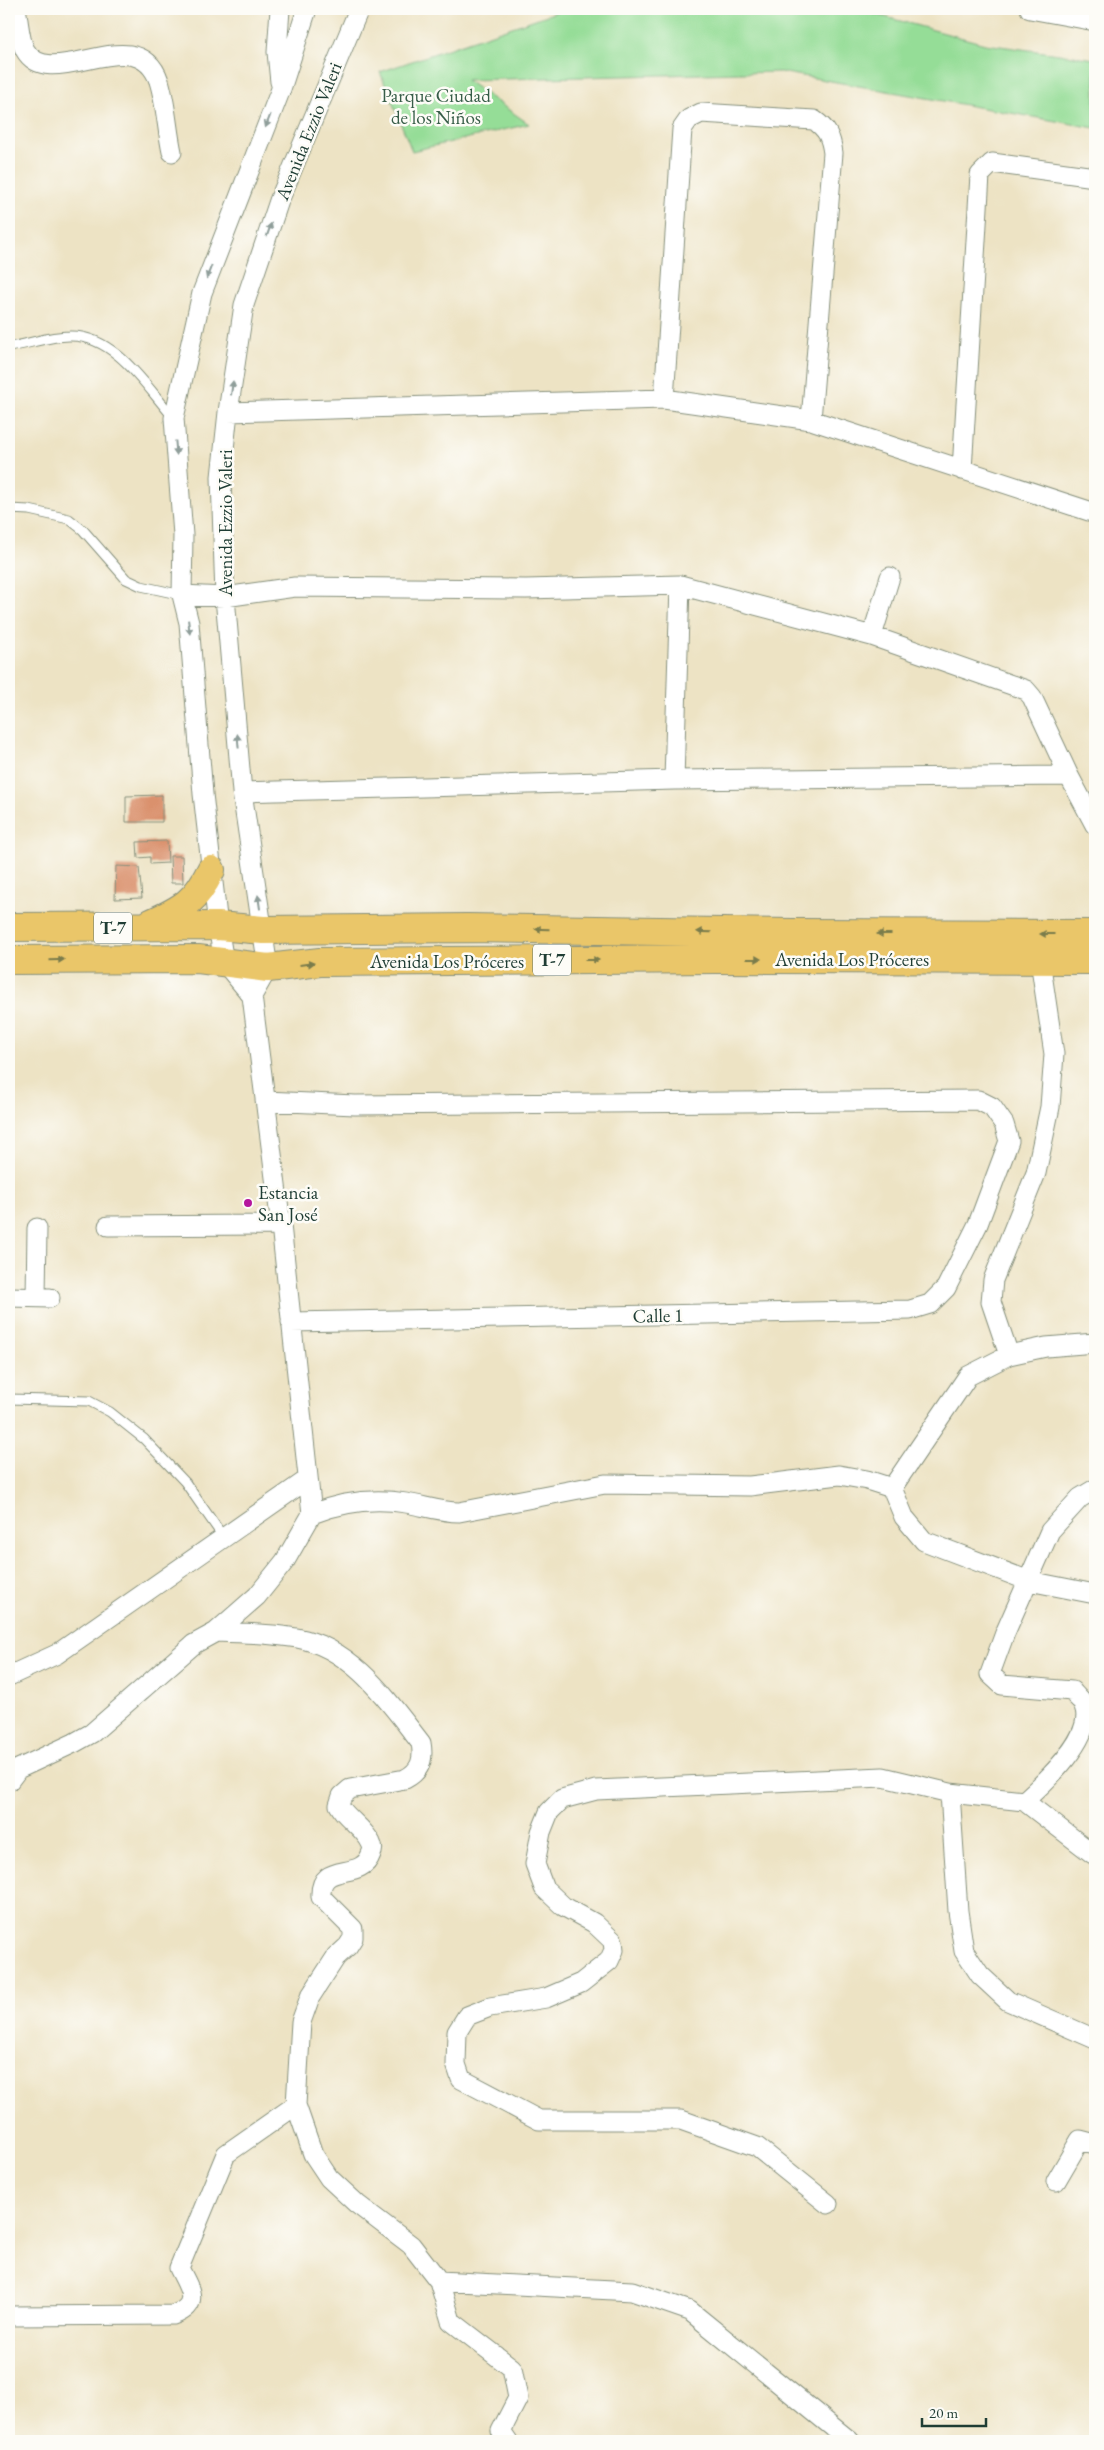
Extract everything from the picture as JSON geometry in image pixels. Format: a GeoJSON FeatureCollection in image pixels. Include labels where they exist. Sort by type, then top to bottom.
{"type":"FeatureCollection","features":[{"type":"Feature","properties":{"kind":"highway"},"geometry":{"type":"LineString","coordinates":[[142,928],[184,908],[194,899],[211,870]]}},
{"type":"Feature","properties":{"kind":"highway","name":"Avenida Los Próceres"},"geometry":{"type":"LineString","coordinates":[[9,927],[142,928],[218,926],[263,930],[467,928],[803,934],[1095,934]]}},
{"type":"Feature","properties":{"kind":"highway","name":"Avenida Los Próceres"},"geometry":{"type":"LineString","coordinates":[[9,960],[198,959],[268,968],[320,962],[1095,960]]}},
{"type":"Feature","properties":{"kind":"street"},"geometry":{"type":"LineString","coordinates":[[16,9],[24,49],[33,60],[50,66],[126,53],[145,60],[158,79],[172,152]]}},
{"type":"Feature","properties":{"kind":"street"},"geometry":{"type":"LineString","coordinates":[[280,9],[276,52],[281,89]]}},
{"type":"Feature","properties":{"kind":"street"},"geometry":{"type":"LineString","coordinates":[[9,1781],[18,1769],[74,1744],[92,1733],[194,1644],[216,1632],[257,1596],[296,1546],[312,1514],[281,1225],[252,996],[224,962],[218,926],[203,794],[190,623],[182,595],[183,535],[174,418],[202,293],[281,89],[307,9]]}},
{"type":"Feature","properties":{"kind":"street","name":"Avenida Ezzio Valeri"},"geometry":{"type":"LineString","coordinates":[[268,968],[242,792],[225,597],[221,477],[228,412],[244,306],[279,202],[359,9]]}},
{"type":"Feature","properties":{"kind":"street"},"geometry":{"type":"LineString","coordinates":[[1030,9],[1095,21]]}},
{"type":"Feature","properties":{"kind":"street"},"geometry":{"type":"LineString","coordinates":[[664,399],[682,129],[689,118],[701,113],[814,120],[826,129],[832,140],[833,153],[811,420]]}},
{"type":"Feature","properties":{"kind":"street"},"geometry":{"type":"LineString","coordinates":[[962,470],[980,175],[992,163],[1095,178]]}},
{"type":"Feature","properties":{"kind":"street"},"geometry":{"type":"LineString","coordinates":[[228,412],[664,399],[811,420],[1095,513]]}},
{"type":"Feature","properties":{"kind":"street"},"geometry":{"type":"LineString","coordinates":[[872,636],[890,577]]}},
{"type":"Feature","properties":{"kind":"street"},"geometry":{"type":"LineString","coordinates":[[182,595],[225,597],[295,586],[526,589],[680,585],[872,636],[1026,690],[1032,697],[1069,776],[1095,825]]}},
{"type":"Feature","properties":{"kind":"street"},"geometry":{"type":"LineString","coordinates":[[674,780],[680,585]]}},
{"type":"Feature","properties":{"kind":"street"},"geometry":{"type":"LineString","coordinates":[[242,792],[674,780],[1069,776]]}},
{"type":"Feature","properties":{"kind":"street"},"geometry":{"type":"LineString","coordinates":[[1009,1355],[991,1302],[995,1272],[1036,1172],[1050,1107],[1054,1054],[1040,960]]}},
{"type":"Feature","properties":{"kind":"street"},"geometry":{"type":"LineString","coordinates":[[252,996],[268,968]]}},
{"type":"Feature","properties":{"kind":"street","name":"Calle 1"},"geometry":{"type":"LineString","coordinates":[[266,1100],[364,1105],[978,1100],[992,1107],[1004,1124],[1009,1141],[978,1224],[946,1288],[930,1304],[910,1310],[291,1322]]}},
{"type":"Feature","properties":{"kind":"street"},"geometry":{"type":"LineString","coordinates":[[108,1226],[281,1225]]}},
{"type":"Feature","properties":{"kind":"street"},"geometry":{"type":"LineString","coordinates":[[9,1297],[43,1298],[37,1228]]}},
{"type":"Feature","properties":{"kind":"street"},"geometry":{"type":"LineString","coordinates":[[892,1488],[968,1376],[1009,1355],[1046,1347],[1095,1344]]}},
{"type":"Feature","properties":{"kind":"street"},"geometry":{"type":"LineString","coordinates":[[312,1514],[333,1506],[367,1500],[405,1503],[447,1512],[459,1512],[605,1484],[750,1486],[839,1475],[868,1480],[892,1488],[904,1517],[924,1541],[1029,1581],[1095,1594]]}},
{"type":"Feature","properties":{"kind":"street"},"geometry":{"type":"LineString","coordinates":[[9,1676],[58,1654],[308,1479]]}},
{"type":"Feature","properties":{"kind":"street"},"geometry":{"type":"LineString","coordinates":[[1024,1802],[1057,1771],[1085,1725],[1085,1706],[1072,1691],[1002,1686],[990,1674],[1005,1633],[1050,1531],[1080,1498],[1095,1489]]}},
{"type":"Feature","properties":{"kind":"street"},"geometry":{"type":"LineString","coordinates":[[216,1632],[252,1633],[299,1638],[331,1651],[346,1660],[374,1684],[421,1743],[423,1754],[421,1764],[414,1774],[405,1779],[350,1789],[342,1796],[339,1805],[342,1811],[372,1844],[373,1852],[365,1865],[330,1875],[323,1881],[320,1888],[321,1897],[353,1929],[353,1938],[336,1958],[310,1997],[301,2022],[296,2105],[313,2154],[329,2178],[356,2204],[411,2245],[439,2281],[451,2321],[512,2368],[518,2398],[501,2431],[508,2441]]}},
{"type":"Feature","properties":{"kind":"street"},"geometry":{"type":"LineString","coordinates":[[828,2204],[757,2147],[682,2120],[538,2120],[461,2079],[456,2064],[457,2032],[467,2016],[490,2007],[546,1998],[581,1983],[609,1962],[614,1950],[613,1941],[594,1923],[563,1906],[544,1888],[535,1864],[541,1832],[549,1812],[562,1799],[596,1790],[883,1777],[950,1793],[1024,1802],[1093,1854]]}},
{"type":"Feature","properties":{"kind":"street"},"geometry":{"type":"LineString","coordinates":[[950,1793],[958,1911],[964,1951],[980,1975],[1008,2001],[1095,2039]]}},
{"type":"Feature","properties":{"kind":"street"},"geometry":{"type":"LineString","coordinates":[[9,2316],[174,2315],[184,2310],[191,2302],[191,2293],[179,2268],[226,2154],[296,2105]]}},
{"type":"Feature","properties":{"kind":"street"},"geometry":{"type":"LineString","coordinates":[[1056,2181],[1080,2140],[1095,2144]]}},
{"type":"Feature","properties":{"kind":"street"},"geometry":{"type":"LineString","coordinates":[[439,2281],[632,2291],[690,2312],[850,2441]]}},
{"type":"Feature","properties":{"kind":"lane"},"geometry":{"type":"LineString","coordinates":[[9,347],[69,336],[89,338],[107,347],[130,367],[174,418]]}},
{"type":"Feature","properties":{"kind":"lane"},"geometry":{"type":"LineString","coordinates":[[9,510],[29,510],[68,519],[83,530],[126,579],[141,586],[182,595]]}},
{"type":"Feature","properties":{"kind":"lane"},"geometry":{"type":"LineString","coordinates":[[9,1399],[88,1401],[110,1412],[144,1439],[185,1482],[224,1538]]}},
{"type":"Feature","properties":{"kind":"green space","name":"Parque Ciudad de los Niños"},"geometry":{"type":"Polygon","coordinates":[[[565,9],[856,9],[985,44],[1095,59],[1095,128],[780,72],[466,80],[529,124],[412,151],[380,72],[565,9]]]}},
{"type":"Feature","properties":{"kind":"building"},"geometry":{"type":"Polygon","coordinates":[[[162,795],[162,822],[126,822],[126,796],[162,795]]]}},
{"type":"Feature","properties":{"kind":"building"},"geometry":{"type":"Polygon","coordinates":[[[167,841],[168,863],[150,864],[150,857],[138,858],[137,842],[167,841]]]}},
{"type":"Feature","properties":{"kind":"building"},"geometry":{"type":"Polygon","coordinates":[[[170,856],[182,856],[183,883],[171,883],[170,856]]]}},
{"type":"Feature","properties":{"kind":"building"},"geometry":{"type":"Polygon","coordinates":[[[116,866],[139,867],[142,898],[115,899],[116,866]]]}},
{"type":"Feature","properties":{"kind":"place","name":"Estancia San José"},"geometry":{"type":"Point","coordinates":[248,1203]}}]}
